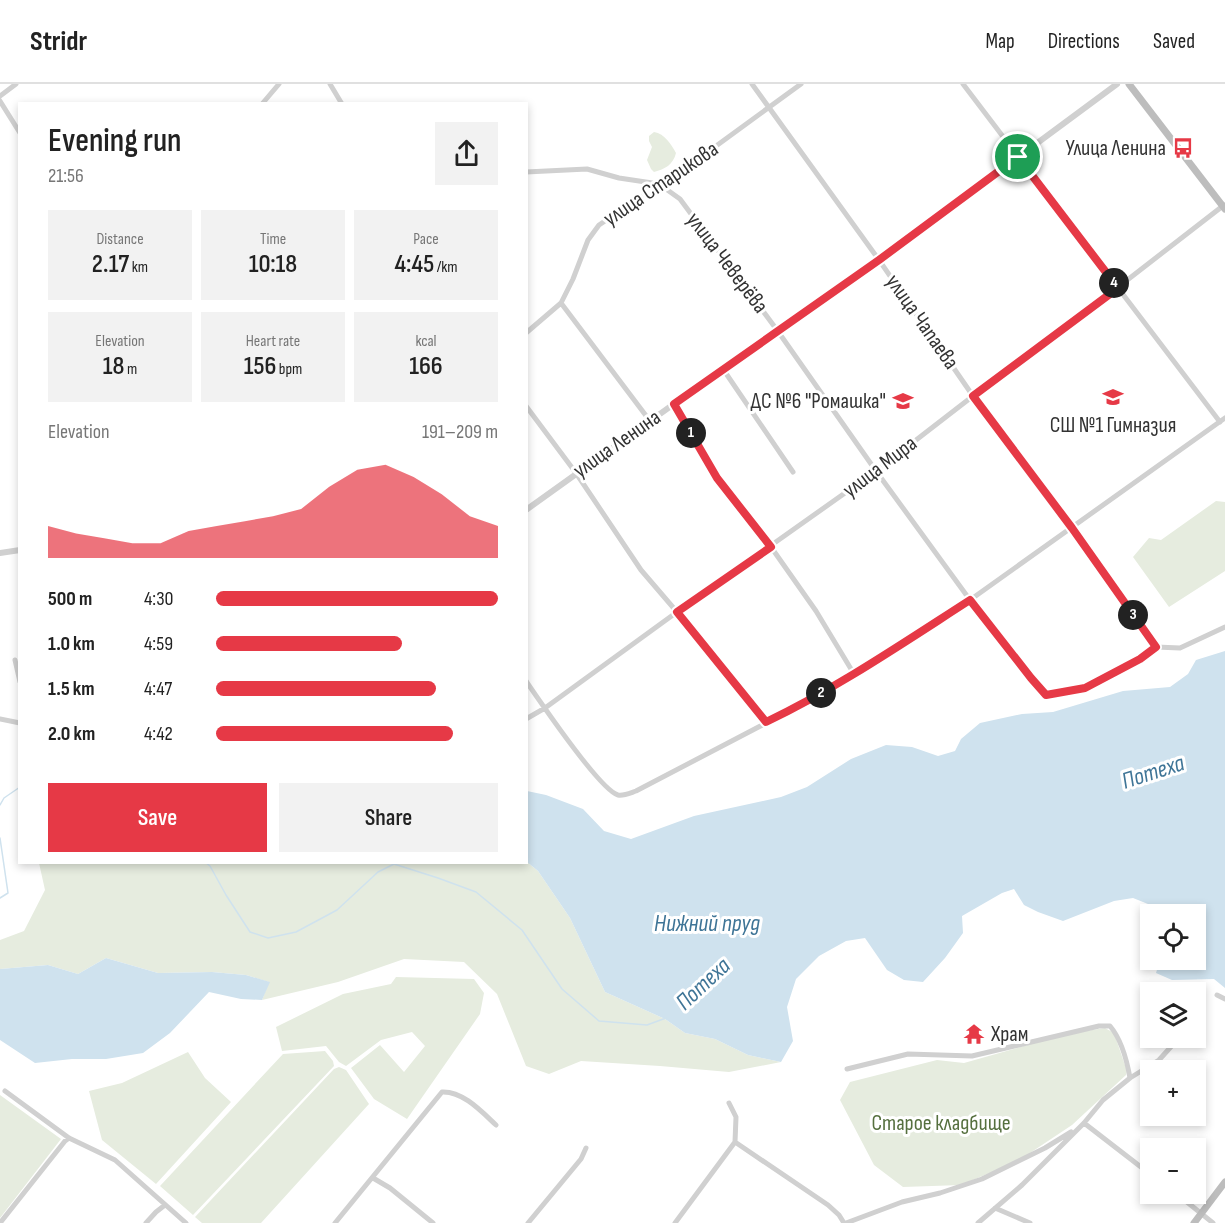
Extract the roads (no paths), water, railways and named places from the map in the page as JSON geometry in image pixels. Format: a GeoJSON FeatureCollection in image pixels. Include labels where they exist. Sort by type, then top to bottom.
{"type":"FeatureCollection","features":[{"type":"Feature","properties":{"kind":"main road"},"geometry":{"type":"LineString","coordinates":[[1129,84],[1224,206]]}},
{"type":"Feature","properties":{"kind":"main road"},"geometry":{"type":"LineString","coordinates":[[1194,1223],[1225,1182]]}},
{"type":"Feature","properties":{"kind":"street"},"geometry":{"type":"LineString","coordinates":[[0,96],[16,84]]}},
{"type":"Feature","properties":{"kind":"street"},"geometry":{"type":"LineString","coordinates":[[264,102],[279,84]]}},
{"type":"Feature","properties":{"kind":"street"},"geometry":{"type":"LineString","coordinates":[[330,84],[341,102]]}},
{"type":"Feature","properties":{"kind":"street","name":"улица Чапаева"},"geometry":{"type":"LineString","coordinates":[[752,84],[879,260],[973,396],[1072,528],[1156,647]]}},
{"type":"Feature","properties":{"kind":"street","name":"улица Старикова"},"geometry":{"type":"LineString","coordinates":[[528,331],[561,303],[588,240],[599,225],[701,157],[801,84]]}},
{"type":"Feature","properties":{"kind":"street"},"geometry":{"type":"LineString","coordinates":[[528,684],[591,770],[613,792],[618,795],[627,795],[795,708],[854,674],[970,600],[1222,420],[963,84]]}},
{"type":"Feature","properties":{"kind":"street","name":"улица Ленина"},"geometry":{"type":"LineString","coordinates":[[528,509],[777,330],[879,260],[1117,84]]}},
{"type":"Feature","properties":{"kind":"street"},"geometry":{"type":"LineString","coordinates":[[0,101],[18,130]]}},
{"type":"Feature","properties":{"kind":"street"},"geometry":{"type":"LineString","coordinates":[[528,172],[586,169],[626,179],[660,184]]}},
{"type":"Feature","properties":{"kind":"street","name":"улица Чеверёва"},"geometry":{"type":"LineString","coordinates":[[660,184],[680,199],[777,330],[970,600],[1046,695],[1085,688],[1140,659],[1156,647]]}},
{"type":"Feature","properties":{"kind":"street","name":"улица Мира"},"geometry":{"type":"LineString","coordinates":[[528,718],[876,471],[1224,206]]}},
{"type":"Feature","properties":{"kind":"street"},"geometry":{"type":"LineString","coordinates":[[561,303],[650,421]]}},
{"type":"Feature","properties":{"kind":"street"},"geometry":{"type":"LineString","coordinates":[[723,369],[793,472]]}},
{"type":"Feature","properties":{"kind":"street"},"geometry":{"type":"LineString","coordinates":[[674,404],[717,478],[771,547],[816,611],[854,674]]}},
{"type":"Feature","properties":{"kind":"street"},"geometry":{"type":"LineString","coordinates":[[528,409],[576,473],[641,570],[766,722]]}},
{"type":"Feature","properties":{"kind":"street"},"geometry":{"type":"LineString","coordinates":[[0,553],[18,550]]}},
{"type":"Feature","properties":{"kind":"street"},"geometry":{"type":"LineString","coordinates":[[1156,647],[1180,648],[1225,627]]}},
{"type":"Feature","properties":{"kind":"street"},"geometry":{"type":"LineString","coordinates":[[15,660],[18,673]]}},
{"type":"Feature","properties":{"kind":"street"},"geometry":{"type":"LineString","coordinates":[[0,720],[18,723]]}},
{"type":"Feature","properties":{"kind":"street"},"geometry":{"type":"LineString","coordinates":[[1217,995],[1225,999]]}},
{"type":"Feature","properties":{"kind":"street"},"geometry":{"type":"LineString","coordinates":[[848,1069],[908,1054],[972,1056],[1099,1026],[1110,1026],[1115,1032],[1130,1078]]}},
{"type":"Feature","properties":{"kind":"street"},"geometry":{"type":"LineString","coordinates":[[978,1223],[1022,1185],[1084,1123],[1103,1100],[1130,1078],[1159,1060],[1170,1048]]}},
{"type":"Feature","properties":{"kind":"street"},"geometry":{"type":"LineString","coordinates":[[6,1091],[69,1138],[115,1160],[186,1223]]}},
{"type":"Feature","properties":{"kind":"street"},"geometry":{"type":"LineString","coordinates":[[335,1223],[442,1092],[457,1094],[496,1125]]}},
{"type":"Feature","properties":{"kind":"street"},"geometry":{"type":"LineString","coordinates":[[675,1223],[735,1142],[736,1117],[729,1103]]}},
{"type":"Feature","properties":{"kind":"street"},"geometry":{"type":"LineString","coordinates":[[1084,1123],[1140,1166]]}},
{"type":"Feature","properties":{"kind":"street"},"geometry":{"type":"LineString","coordinates":[[735,1142],[828,1205],[845,1223],[902,1202],[940,1193],[982,1179],[1076,1130]]}},
{"type":"Feature","properties":{"kind":"street"},"geometry":{"type":"LineString","coordinates":[[0,1223],[69,1138]]}},
{"type":"Feature","properties":{"kind":"street"},"geometry":{"type":"LineString","coordinates":[[528,1223],[581,1159],[586,1148]]}},
{"type":"Feature","properties":{"kind":"street"},"geometry":{"type":"LineString","coordinates":[[373,1178],[390,1188],[433,1223]]}},
{"type":"Feature","properties":{"kind":"street"},"geometry":{"type":"LineString","coordinates":[[1190,1204],[1213,1223]]}},
{"type":"Feature","properties":{"kind":"street"},"geometry":{"type":"LineString","coordinates":[[146,1223],[165,1205]]}},
{"type":"Feature","properties":{"kind":"street"},"geometry":{"type":"LineString","coordinates":[[995,1209],[1030,1223]]}},
{"type":"Feature","properties":{"kind":"water","name":"Нижний пруд"},"geometry":{"type":"Polygon","coordinates":[[[1225,651],[1225,988],[1214,979],[1172,980],[1156,973],[1157,970],[1206,970],[1206,904],[1148,904],[1133,898],[1114,901],[1063,921],[1024,905],[1014,889],[1002,893],[962,916],[963,933],[945,958],[923,982],[904,980],[887,970],[865,938],[846,941],[819,956],[796,979],[787,1007],[793,1041],[781,1062],[748,1055],[715,1039],[685,1033],[665,1019],[605,992],[570,918],[538,871],[528,863],[528,791],[546,795],[583,809],[604,831],[631,839],[694,816],[781,797],[807,787],[851,759],[886,745],[912,747],[938,756],[955,751],[961,739],[980,723],[1022,714],[1053,712],[1123,691],[1170,687],[1188,674],[1196,660],[1225,651]]]}},
{"type":"Feature","properties":{"kind":"water"},"geometry":{"type":"Polygon","coordinates":[[[106,958],[158,973],[212,972],[246,975],[270,982],[262,1000],[241,999],[209,992],[170,1033],[143,1053],[106,1059],[72,1059],[35,1063],[0,1040],[0,969],[48,965],[78,974],[106,958]]]}},
{"type":"Feature","properties":{"kind":"waterway","name":"Потеха"},"geometry":{"type":"LineString","coordinates":[[0,805],[4,798],[18,788]]}},
{"type":"Feature","properties":{"kind":"waterway","name":"Потеха"},"geometry":{"type":"LineString","coordinates":[[0,838],[8,893],[0,898]]}},
{"type":"Feature","properties":{"kind":"waterway","name":"Потеха"},"geometry":{"type":"LineString","coordinates":[[208,864],[250,932],[268,938],[296,932],[337,910],[378,872],[394,864]]}},
{"type":"Feature","properties":{"kind":"waterway","name":"Потеха"},"geometry":{"type":"LineString","coordinates":[[394,864],[476,892],[522,930],[562,989],[599,1021],[647,1025],[666,1018]]}},
{"type":"Feature","properties":{"kind":"place","name":"Улица Ленина"},"geometry":{"type":"Point","coordinates":[1183,148]}},
{"type":"Feature","properties":{"kind":"place","name":"СШ №1 Гимназия"},"geometry":{"type":"Point","coordinates":[1113,397]}},
{"type":"Feature","properties":{"kind":"place","name":"ДС №6 \"Ромашка\""},"geometry":{"type":"Point","coordinates":[903,401]}},
{"type":"Feature","properties":{"kind":"place","name":"Храм"},"geometry":{"type":"Point","coordinates":[974,1034]}},
{"type":"Feature","properties":{"kind":"park label","name":"Старое кладбище"},"geometry":{"type":"Point","coordinates":[941,1123]}}]}
